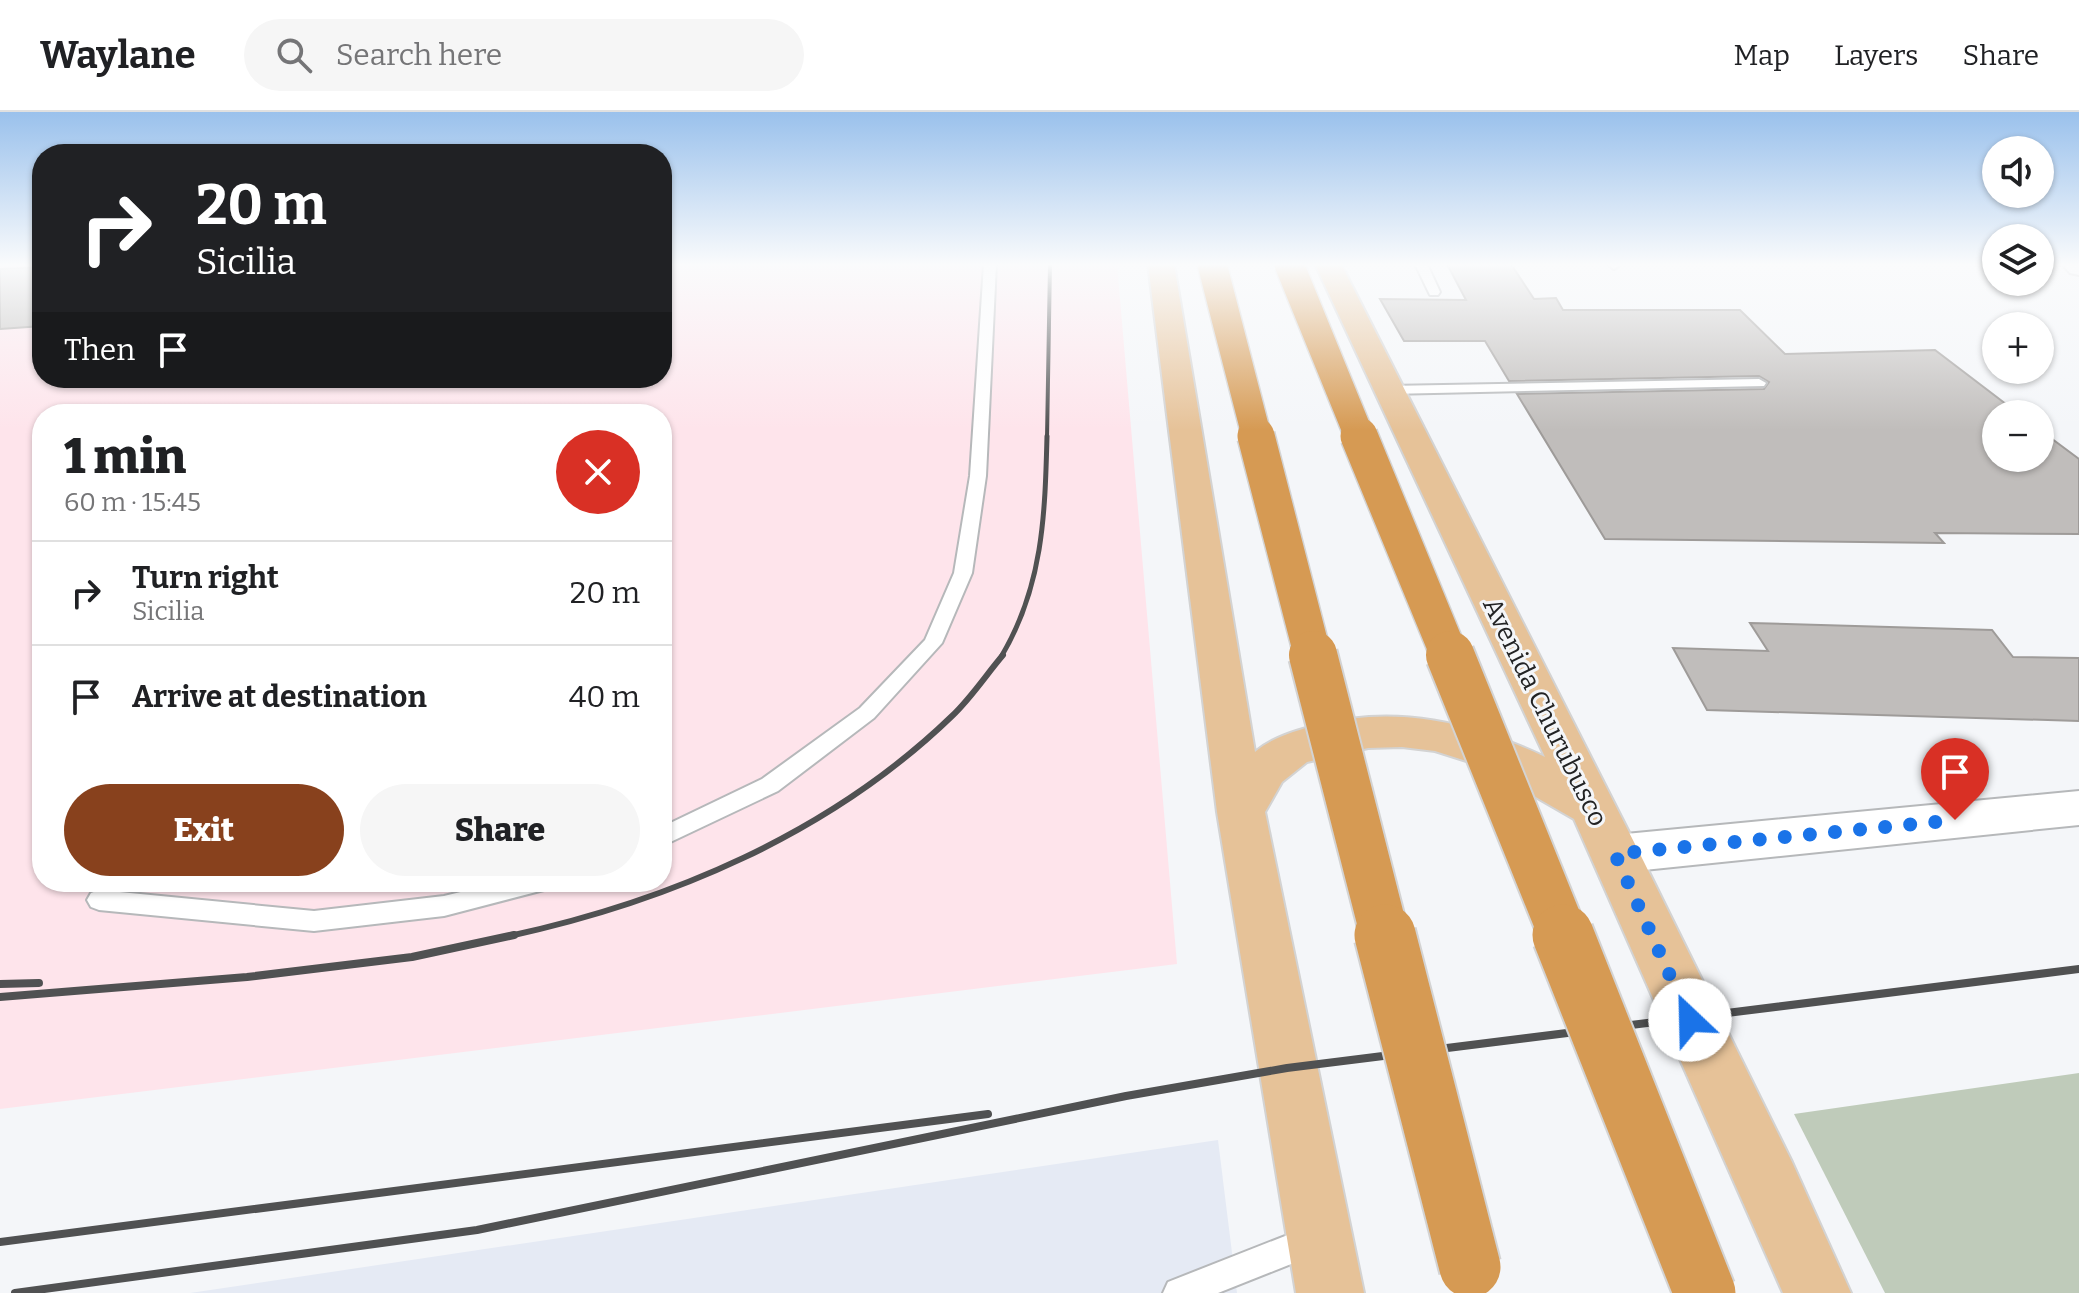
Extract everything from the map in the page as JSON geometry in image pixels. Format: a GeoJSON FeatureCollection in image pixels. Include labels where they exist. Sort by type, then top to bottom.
{"type":"FeatureCollection","features":[{"type":"Feature","properties":{"kind":"highway"},"geometry":{"type":"LineString","coordinates":[[1226,319],[1470,1267]]}},
{"type":"Feature","properties":{"kind":"highway"},"geometry":{"type":"LineString","coordinates":[[1312,319],[1524,836],[1705,1293]]}},
{"type":"Feature","properties":{"kind":"main road"},"geometry":{"type":"LineString","coordinates":[[1169,319],[1241,812],[1330,1293]]}},
{"type":"Feature","properties":{"kind":"main road","name":"Avenida Churubusco"},"geometry":{"type":"LineString","coordinates":[[1354,319],[1615,854],[1817,1293]]}},
{"type":"Feature","properties":{"kind":"main road"},"geometry":{"type":"LineString","coordinates":[[1241,812],[1269,765],[1298,746],[1355,732],[1404,729],[1463,740],[1536,771],[1592,808]]}},
{"type":"Feature","properties":{"kind":"street"},"geometry":{"type":"LineString","coordinates":[[1615,854],[2079,808]]}},
{"type":"Feature","properties":{"kind":"lane"},"geometry":{"type":"LineString","coordinates":[[672,832],[770,785],[867,713],[933,643],[963,573],[976,490],[987,319]]}},
{"type":"Feature","properties":{"kind":"lane"},"geometry":{"type":"LineString","coordinates":[[1388,390],[1759,383]]}},
{"type":"Feature","properties":{"kind":"lane"},"geometry":{"type":"LineString","coordinates":[[99,900],[314,921],[444,906],[500,892]]}},
{"type":"Feature","properties":{"kind":"lane"},"geometry":{"type":"LineString","coordinates":[[1179,1293],[1321,1237]]}},
{"type":"Feature","properties":{"kind":"shaded area"},"geometry":{"type":"Polygon","coordinates":[[[0,319],[32,319],[32,388],[672,388],[672,319],[1122,319],[1177,964],[0,1109],[0,319]]]}},
{"type":"Feature","properties":{"kind":"shaded area"},"geometry":{"type":"Polygon","coordinates":[[[1218,1140],[1237,1293],[190,1293],[1218,1140]]]}},
{"type":"Feature","properties":{"kind":"green space"},"geometry":{"type":"Polygon","coordinates":[[[2079,1073],[2079,1293],[1885,1293],[1794,1114],[2079,1073]]]}},
{"type":"Feature","properties":{"kind":"building"},"geometry":{"type":"Polygon","coordinates":[[[0,319],[32,319],[32,327],[0,329],[0,319]]]}},
{"type":"Feature","properties":{"kind":"building"},"geometry":{"type":"Polygon","coordinates":[[[1391,319],[1749,319],[1785,354],[1935,350],[2001,400],[1982,400],[1982,472],[2054,472],[2054,440],[2079,459],[2079,534],[1935,533],[1944,543],[1605,539],[1517,394],[1764,389],[1769,382],[1759,376],[1509,381],[1485,341],[1404,341],[1391,319]]]}},
{"type":"Feature","properties":{"kind":"building"},"geometry":{"type":"Polygon","coordinates":[[[1750,623],[1992,630],[2013,657],[2079,658],[2079,721],[1707,710],[1673,648],[1768,651],[1750,623]]]}},
{"type":"Feature","properties":{"kind":"railway"},"geometry":{"type":"LineString","coordinates":[[1047,438],[1049,319]]}},
{"type":"Feature","properties":{"kind":"railway"},"geometry":{"type":"LineString","coordinates":[[1001,657],[1026,604],[1039,550],[1047,436]]}},
{"type":"Feature","properties":{"kind":"railway"},"geometry":{"type":"LineString","coordinates":[[672,888],[744,858],[800,829],[854,795],[904,758],[959,709],[1003,655]]}},
{"type":"Feature","properties":{"kind":"railway"},"geometry":{"type":"LineString","coordinates":[[507,937],[566,922],[660,892]]}},
{"type":"Feature","properties":{"kind":"railway"},"geometry":{"type":"LineString","coordinates":[[507,937],[514,935]]}},
{"type":"Feature","properties":{"kind":"railway"},"geometry":{"type":"LineString","coordinates":[[0,997],[247,977],[412,957],[507,937]]}},
{"type":"Feature","properties":{"kind":"railway"},"geometry":{"type":"LineString","coordinates":[[15,1293],[477,1230],[1126,1096],[1287,1068],[2079,969]]}},
{"type":"Feature","properties":{"kind":"railway"},"geometry":{"type":"LineString","coordinates":[[0,984],[39,983]]}},
{"type":"Feature","properties":{"kind":"railway"},"geometry":{"type":"LineString","coordinates":[[0,1242],[988,1114]]}},
{"type":"Feature","properties":{"kind":"route"},"geometry":{"type":"LineString","coordinates":[[1690,1020],[1615,854],[1955,820]]}}]}
